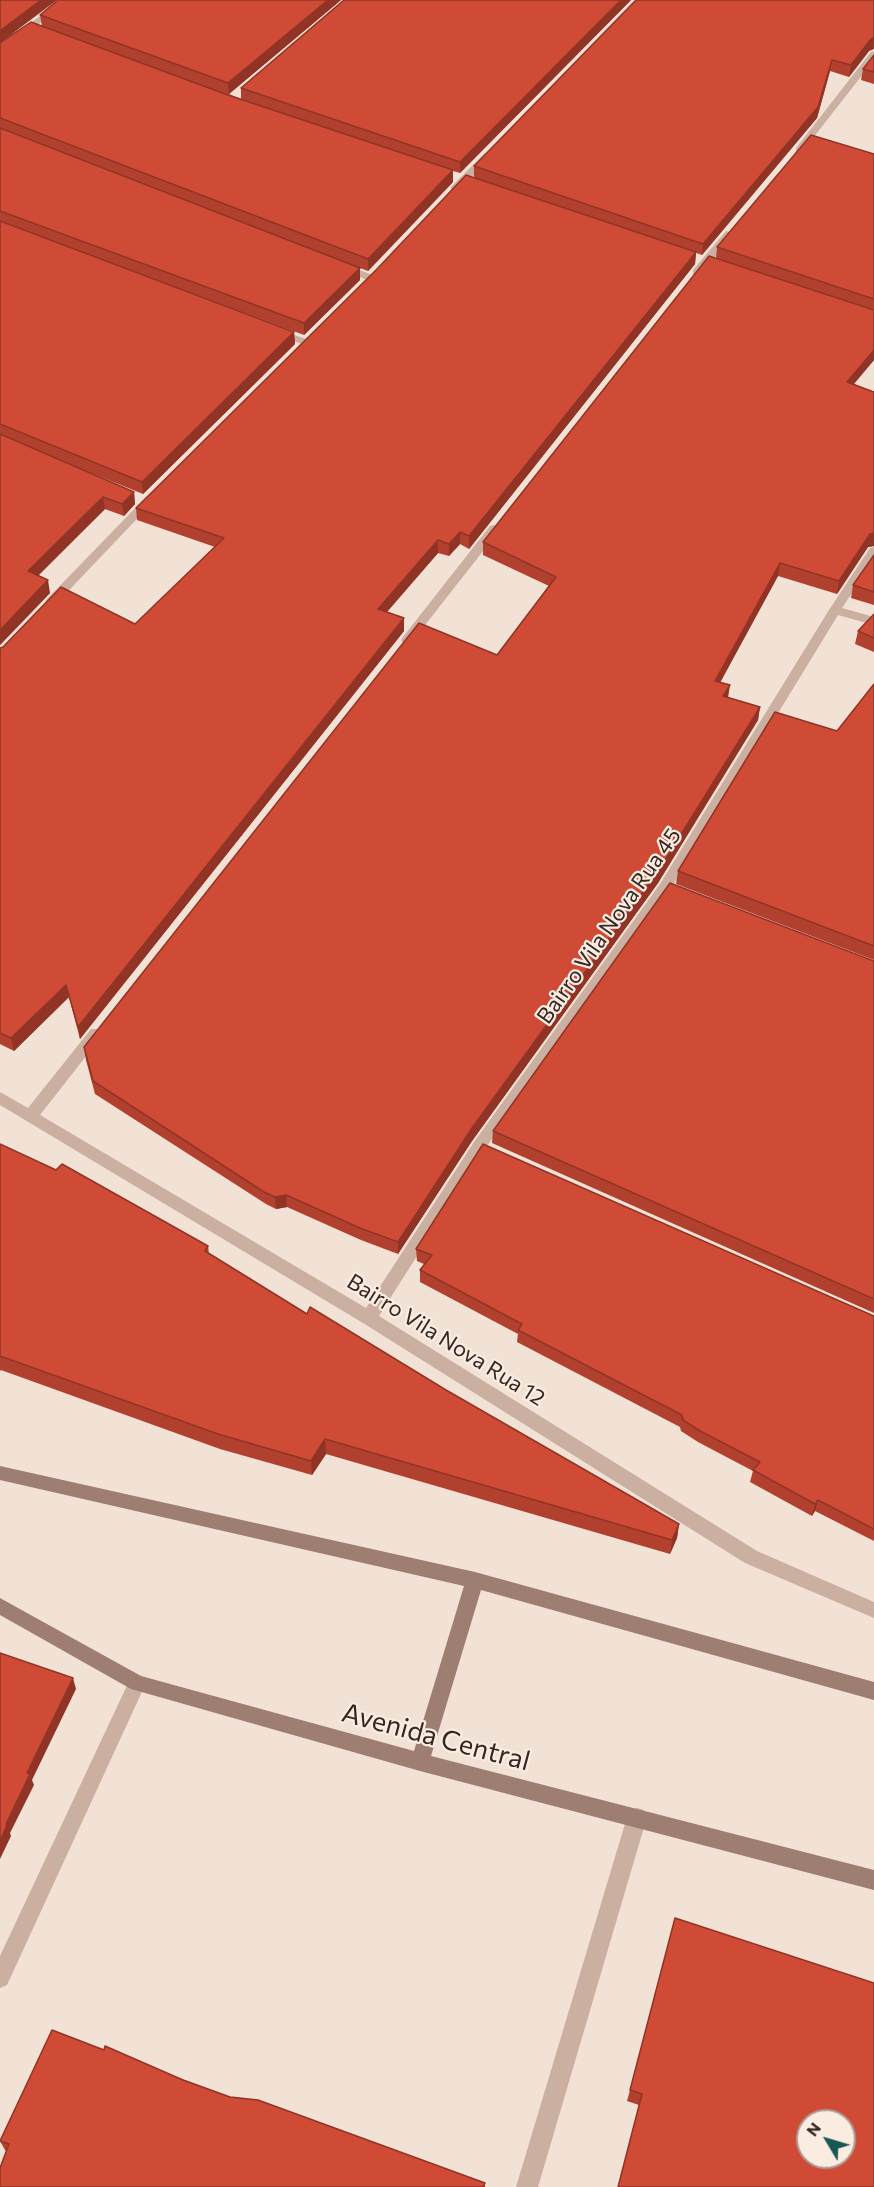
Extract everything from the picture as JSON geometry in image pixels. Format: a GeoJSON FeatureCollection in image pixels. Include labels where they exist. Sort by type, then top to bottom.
{"type":"FeatureCollection","features":[{"type":"Feature","properties":{"kind":"street"},"geometry":{"type":"LineString","coordinates":[[0,50],[67,0]]}},
{"type":"Feature","properties":{"kind":"street"},"geometry":{"type":"LineString","coordinates":[[30,27],[41,31]]}},
{"type":"Feature","properties":{"kind":"street"},"geometry":{"type":"LineString","coordinates":[[794,157],[814,141],[874,54]]}},
{"type":"Feature","properties":{"kind":"street"},"geometry":{"type":"LineString","coordinates":[[447,198],[494,148]]}},
{"type":"Feature","properties":{"kind":"street"},"geometry":{"type":"LineString","coordinates":[[690,281],[735,227]]}},
{"type":"Feature","properties":{"kind":"street"},"geometry":{"type":"LineString","coordinates":[[328,261],[371,278]]}},
{"type":"Feature","properties":{"kind":"street"},"geometry":{"type":"LineString","coordinates":[[262,326],[305,343]]}},
{"type":"Feature","properties":{"kind":"street"},"geometry":{"type":"LineString","coordinates":[[41,612],[146,498]]}},
{"type":"Feature","properties":{"kind":"street"},"geometry":{"type":"LineString","coordinates":[[402,647],[505,515]]}},
{"type":"Feature","properties":{"kind":"street","name":"Bairro Vila Nova Rua 45"},"geometry":{"type":"LineString","coordinates":[[369,1318],[484,1149],[671,890],[835,610],[874,551]]}},
{"type":"Feature","properties":{"kind":"street"},"geometry":{"type":"LineString","coordinates":[[835,610],[874,621]]}},
{"type":"Feature","properties":{"kind":"street"},"geometry":{"type":"LineString","coordinates":[[31,1115],[105,1022]]}},
{"type":"Feature","properties":{"kind":"street","name":"Bairro Vila Nova Rua 12"},"geometry":{"type":"LineString","coordinates":[[0,1098],[369,1318],[751,1557],[874,1610]]}},
{"type":"Feature","properties":{"kind":"street"},"geometry":{"type":"LineString","coordinates":[[0,1473],[475,1580],[874,1691]]}},
{"type":"Feature","properties":{"kind":"street"},"geometry":{"type":"LineString","coordinates":[[420,1762],[475,1580]]}},
{"type":"Feature","properties":{"kind":"street","name":"Avenida Central"},"geometry":{"type":"LineString","coordinates":[[0,1606],[138,1683],[420,1762],[874,1880]]}},
{"type":"Feature","properties":{"kind":"street"},"geometry":{"type":"LineString","coordinates":[[0,1978],[138,1683]]}},
{"type":"Feature","properties":{"kind":"street"},"geometry":{"type":"LineString","coordinates":[[527,2187],[637,1817]]}},
{"type":"Feature","properties":{"kind":"building"},"geometry":{"type":"Polygon","coordinates":[[[0,0],[41,0],[0,31],[0,0]]]}},
{"type":"Feature","properties":{"kind":"building"},"geometry":{"type":"Polygon","coordinates":[[[58,0],[328,0],[228,83],[40,15],[58,0]]]}},
{"type":"Feature","properties":{"kind":"building"},"geometry":{"type":"Polygon","coordinates":[[[344,0],[621,0],[460,162],[241,88],[344,0]]]}},
{"type":"Feature","properties":{"kind":"building"},"geometry":{"type":"Polygon","coordinates":[[[636,0],[874,0],[874,38],[851,65],[832,60],[818,107],[703,244],[474,166],[636,0]]]}},
{"type":"Feature","properties":{"kind":"building"},"geometry":{"type":"Polygon","coordinates":[[[31,22],[225,94],[453,170],[368,259],[0,118],[0,43],[31,22]]]}},
{"type":"Feature","properties":{"kind":"building"},"geometry":{"type":"Polygon","coordinates":[[[874,55],[874,72],[863,69],[874,55]]]}},
{"type":"Feature","properties":{"kind":"building"},"geometry":{"type":"Polygon","coordinates":[[[0,128],[360,268],[304,323],[0,211],[0,128]]]}},
{"type":"Feature","properties":{"kind":"building"},"geometry":{"type":"Polygon","coordinates":[[[811,135],[874,154],[874,299],[717,247],[811,135]]]}},
{"type":"Feature","properties":{"kind":"building"},"geometry":{"type":"Polygon","coordinates":[[[466,175],[696,252],[469,536],[460,532],[449,544],[438,540],[378,609],[404,618],[78,1027],[66,985],[11,1038],[0,1033],[0,648],[61,587],[135,624],[224,538],[136,508],[376,270],[466,175]]]}},
{"type":"Feature","properties":{"kind":"building"},"geometry":{"type":"Polygon","coordinates":[[[0,221],[294,332],[142,482],[0,424],[0,221]]]}},
{"type":"Feature","properties":{"kind":"building"},"geometry":{"type":"Polygon","coordinates":[[[709,256],[874,310],[874,350],[847,382],[874,392],[874,533],[870,534],[839,581],[780,563],[715,681],[730,685],[723,696],[760,707],[659,870],[472,1128],[398,1242],[286,1195],[275,1197],[264,1192],[93,1081],[84,1047],[419,623],[497,655],[556,577],[483,542],[709,256]]]}},
{"type":"Feature","properties":{"kind":"building"},"geometry":{"type":"Polygon","coordinates":[[[0,434],[134,492],[122,504],[103,497],[28,571],[48,580],[0,630],[0,434]]]}},
{"type":"Feature","properties":{"kind":"building"},"geometry":{"type":"Polygon","coordinates":[[[874,555],[874,592],[853,585],[874,555]]]}},
{"type":"Feature","properties":{"kind":"building"},"geometry":{"type":"Polygon","coordinates":[[[874,614],[874,638],[858,631],[874,614]]]}},
{"type":"Feature","properties":{"kind":"building"},"geometry":{"type":"Polygon","coordinates":[[[874,684],[874,946],[678,871],[775,712],[837,731],[874,684]]]}},
{"type":"Feature","properties":{"kind":"building"},"geometry":{"type":"Polygon","coordinates":[[[670,883],[874,961],[874,1299],[493,1131],[670,883]]]}},
{"type":"Feature","properties":{"kind":"building"},"geometry":{"type":"Polygon","coordinates":[[[0,1144],[56,1170],[62,1164],[208,1246],[205,1251],[307,1314],[310,1307],[446,1390],[679,1524],[672,1540],[325,1439],[311,1461],[218,1434],[0,1356],[0,1144]]]}},
{"type":"Feature","properties":{"kind":"building"},"geometry":{"type":"Polygon","coordinates":[[[483,1144],[874,1316],[874,1529],[818,1500],[815,1504],[753,1470],[760,1462],[700,1431],[683,1420],[682,1415],[518,1330],[522,1324],[420,1270],[432,1255],[416,1249],[483,1144]]]}},
{"type":"Feature","properties":{"kind":"building"},"geometry":{"type":"Polygon","coordinates":[[[0,1653],[73,1678],[27,1773],[30,1774],[0,1841],[0,1653]]]}},
{"type":"Feature","properties":{"kind":"building"},"geometry":{"type":"Polygon","coordinates":[[[675,1918],[874,1983],[874,2187],[618,2187],[642,2094],[630,2090],[675,1918]]]}},
{"type":"Feature","properties":{"kind":"building"},"geometry":{"type":"Polygon","coordinates":[[[52,2030],[104,2050],[105,2046],[183,2080],[230,2097],[258,2100],[485,2183],[483,2187],[0,2187],[0,2168],[9,2144],[0,2141],[52,2030]]]}}]}
